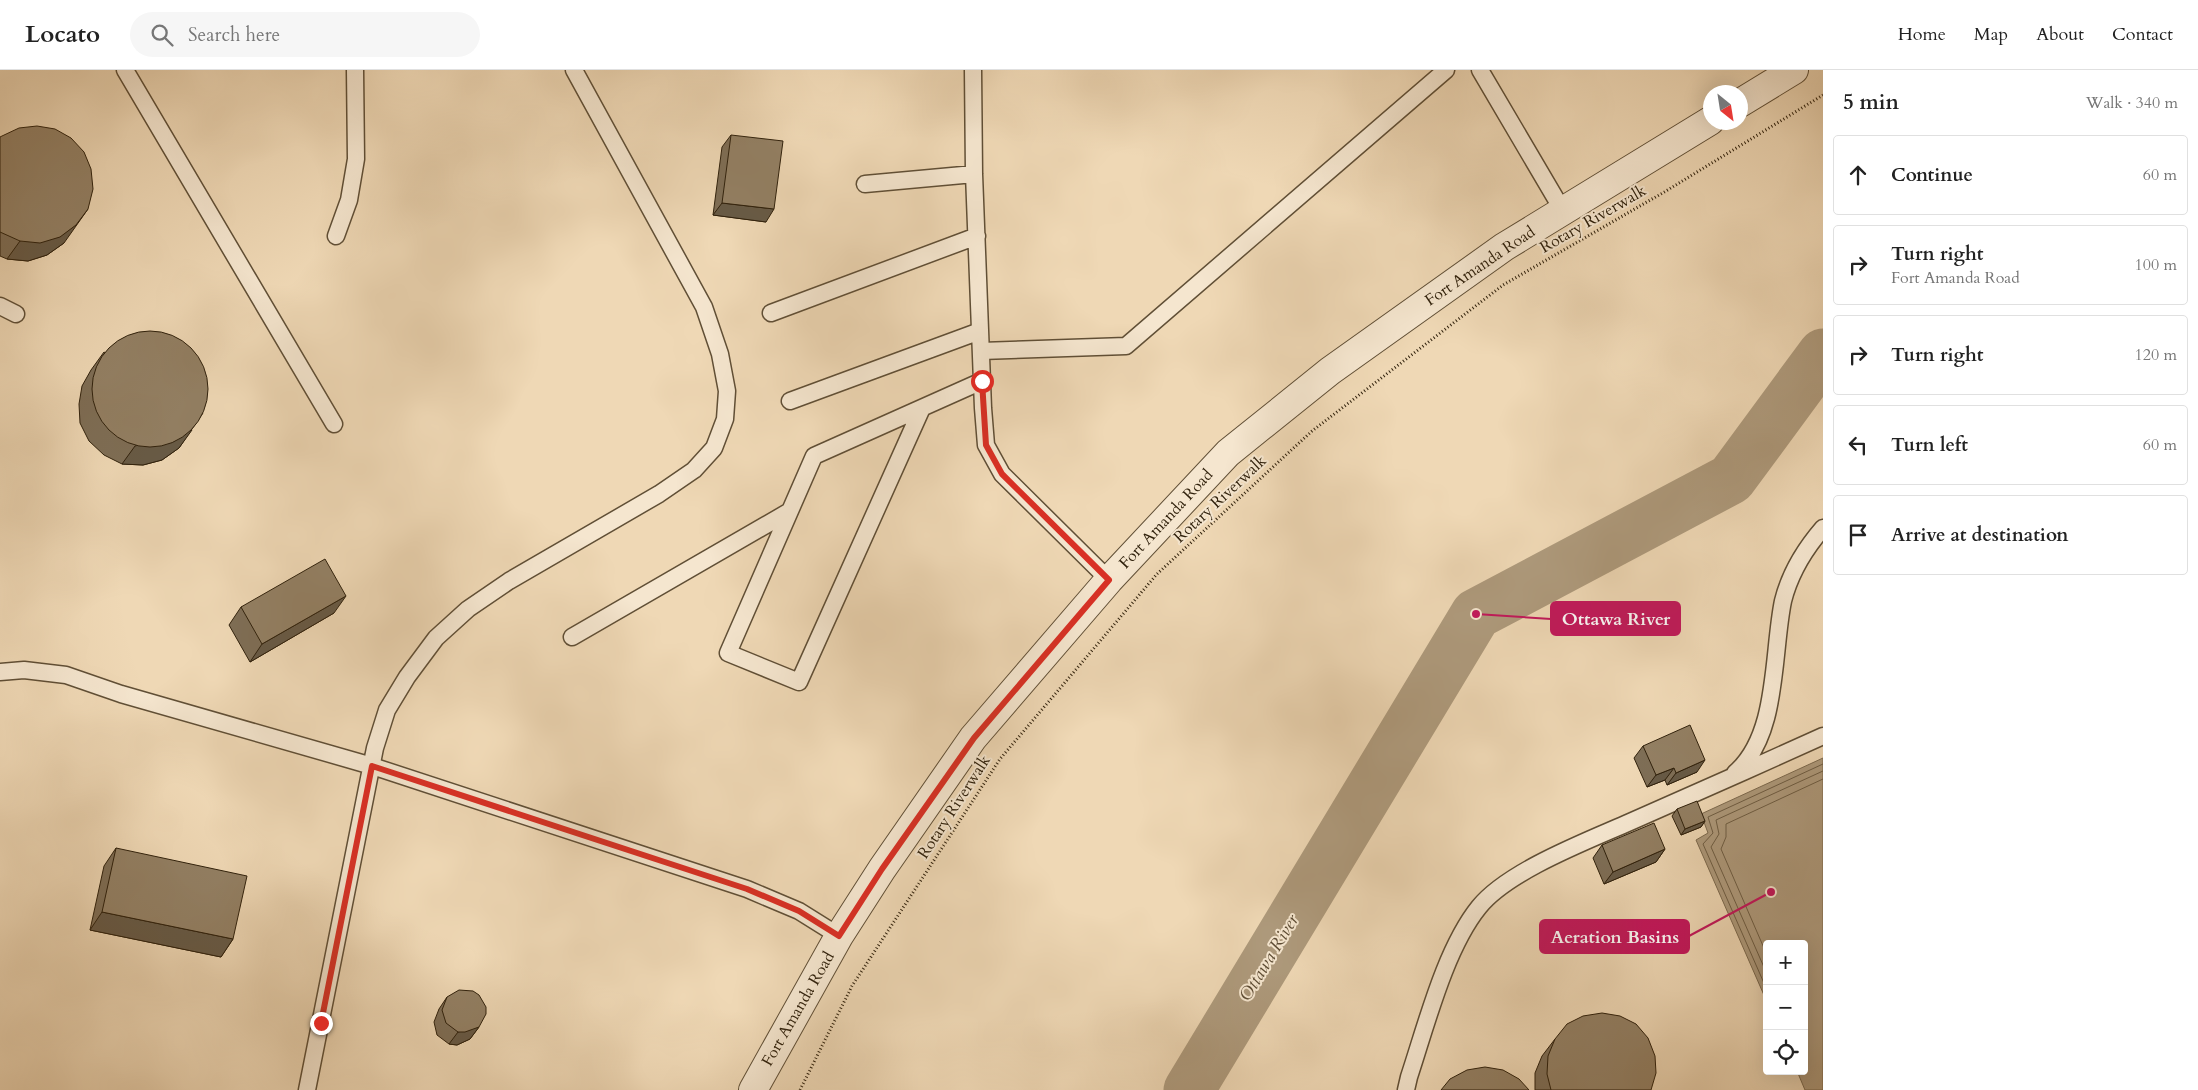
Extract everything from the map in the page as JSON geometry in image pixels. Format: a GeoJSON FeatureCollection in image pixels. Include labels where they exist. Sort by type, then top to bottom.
{"type":"FeatureCollection","features":[{"type":"Feature","properties":{"kind":"street"},"geometry":{"type":"LineString","coordinates":[[1748,98],[1794,70]]}},
{"type":"Feature","properties":{"kind":"street","name":"Fort Amanda Road"},"geometry":{"type":"LineString","coordinates":[[753,1090],[839,936],[882,869],[974,738],[1109,580],[1228,453],[1330,371],[1504,247],[1703,125]]}},
{"type":"Feature","properties":{"kind":"lane"},"geometry":{"type":"LineString","coordinates":[[125,70],[334,424]]}},
{"type":"Feature","properties":{"kind":"lane"},"geometry":{"type":"LineString","coordinates":[[336,236],[349,200],[356,159],[355,70]]}},
{"type":"Feature","properties":{"kind":"lane"},"geometry":{"type":"LineString","coordinates":[[307,1090],[372,766],[387,710],[407,677],[436,638],[468,609],[509,581],[659,494],[694,470],[714,448],[725,420],[727,391],[720,354],[704,307],[574,70]]}},
{"type":"Feature","properties":{"kind":"lane"},"geometry":{"type":"LineString","coordinates":[[973,70],[974,174],[986,445],[1002,474],[1109,580]]}},
{"type":"Feature","properties":{"kind":"lane"},"geometry":{"type":"LineString","coordinates":[[981,351],[1126,346],[1446,70]]}},
{"type":"Feature","properties":{"kind":"lane"},"geometry":{"type":"LineString","coordinates":[[1480,70],[1563,211]]}},
{"type":"Feature","properties":{"kind":"lane"},"geometry":{"type":"LineString","coordinates":[[865,184],[974,174]]}},
{"type":"Feature","properties":{"kind":"lane"},"geometry":{"type":"LineString","coordinates":[[771,313],[977,236]]}},
{"type":"Feature","properties":{"kind":"lane"},"geometry":{"type":"LineString","coordinates":[[0,306],[16,314]]}},
{"type":"Feature","properties":{"kind":"lane"},"geometry":{"type":"LineString","coordinates":[[790,401],[980,331]]}},
{"type":"Feature","properties":{"kind":"lane"},"geometry":{"type":"LineString","coordinates":[[922,408],[799,682],[728,653],[814,456],[982,381]]}},
{"type":"Feature","properties":{"kind":"lane"},"geometry":{"type":"LineString","coordinates":[[572,637],[790,511]]}},
{"type":"Feature","properties":{"kind":"lane"},"geometry":{"type":"LineString","coordinates":[[1729,778],[1748,758],[1757,743],[1772,682],[1782,607],[1790,580],[1800,558],[1823,528]]}},
{"type":"Feature","properties":{"kind":"lane"},"geometry":{"type":"LineString","coordinates":[[0,672],[24,670],[66,675],[131,696],[372,766],[747,889],[799,911],[839,936]]}},
{"type":"Feature","properties":{"kind":"lane"},"geometry":{"type":"LineString","coordinates":[[1406,1090],[1449,960],[1465,928],[1480,906],[1500,888],[1566,851],[1823,736]]}},
{"type":"Feature","properties":{"kind":"path","name":"Rotary Riverwalk"},"geometry":{"type":"LineString","coordinates":[[800,1090],[852,986],[1000,759],[1157,574],[1312,431],[1503,285],[1666,191],[1823,95]]}},
{"type":"Feature","properties":{"kind":"water"},"geometry":{"type":"Polygon","coordinates":[[[1823,758],[1823,1090],[1805,1090],[1799,1075],[1808,1075],[1808,940],[1763,940],[1763,993],[1696,840],[1708,833],[1701,814],[1823,758]]]}},
{"type":"Feature","properties":{"kind":"building"},"geometry":{"type":"Polygon","coordinates":[[[37,126],[55,129],[71,138],[84,152],[91,169],[93,189],[88,209],[76,225],[60,237],[40,243],[20,241],[0,232],[0,137],[19,128],[37,126]]]}},
{"type":"Feature","properties":{"kind":"building"},"geometry":{"type":"Polygon","coordinates":[[[731,135],[783,141],[774,209],[722,203],[731,135]]]}},
{"type":"Feature","properties":{"kind":"building"},"geometry":{"type":"Polygon","coordinates":[[[150,331],[172,335],[191,348],[204,367],[208,389],[204,411],[191,430],[172,443],[150,447],[128,443],[109,430],[96,411],[92,389],[96,367],[109,348],[128,335],[150,331]]]}},
{"type":"Feature","properties":{"kind":"building"},"geometry":{"type":"Polygon","coordinates":[[[325,559],[346,596],[262,644],[241,607],[325,559]]]}},
{"type":"Feature","properties":{"kind":"building"},"geometry":{"type":"Polygon","coordinates":[[[1690,725],[1705,760],[1676,773],[1674,768],[1656,775],[1643,746],[1690,725]]]}},
{"type":"Feature","properties":{"kind":"building"},"geometry":{"type":"Polygon","coordinates":[[[1697,801],[1705,821],[1685,829],[1677,809],[1697,801]]]}},
{"type":"Feature","properties":{"kind":"building"},"geometry":{"type":"Polygon","coordinates":[[[1654,823],[1665,849],[1613,872],[1602,845],[1654,823]]]}},
{"type":"Feature","properties":{"kind":"building"},"geometry":{"type":"Polygon","coordinates":[[[116,848],[247,876],[233,939],[102,912],[116,848]]]}},
{"type":"Feature","properties":{"kind":"building"},"geometry":{"type":"Polygon","coordinates":[[[459,990],[473,991],[479,995],[486,1007],[486,1014],[479,1027],[465,1032],[458,1032],[446,1023],[442,1010],[447,997],[459,990]]]}},
{"type":"Feature","properties":{"kind":"building"},"geometry":{"type":"Polygon","coordinates":[[[1602,1013],[1620,1016],[1636,1024],[1648,1038],[1655,1056],[1656,1073],[1651,1090],[1551,1090],[1547,1074],[1548,1056],[1555,1039],[1567,1024],[1583,1016],[1602,1013]]]}},
{"type":"Feature","properties":{"kind":"building"},"geometry":{"type":"Polygon","coordinates":[[[1485,1067],[1503,1070],[1519,1079],[1529,1090],[1441,1090],[1450,1079],[1467,1070],[1485,1067]]]}},
{"type":"Feature","properties":{"kind":"waterway","name":"Ottawa River"},"geometry":{"type":"LineString","coordinates":[[1189,1090],[1476,614],[1731,479],[1823,354]]}},
{"type":"Feature","properties":{"kind":"place","name":"Ottawa River"},"geometry":{"type":"Point","coordinates":[1476,614]}},
{"type":"Feature","properties":{"kind":"place","name":"Aeration Basins"},"geometry":{"type":"Point","coordinates":[1771,892]}},
{"type":"Feature","properties":{"kind":"route"},"geometry":{"type":"LineString","coordinates":[[321,1023],[372,766],[747,889],[799,911],[839,936],[882,869],[974,738],[1109,580],[1002,474],[986,445],[982,381]]}}]}
